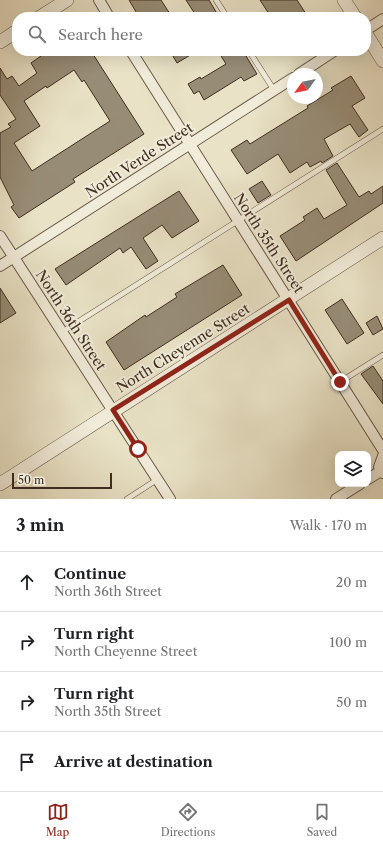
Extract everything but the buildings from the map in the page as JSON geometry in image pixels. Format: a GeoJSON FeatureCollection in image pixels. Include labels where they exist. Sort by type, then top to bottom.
{"type":"FeatureCollection","features":[{"type":"Feature","properties":{"kind":"street"},"geometry":{"type":"LineString","coordinates":[[48,12],[67,0]]}},
{"type":"Feature","properties":{"kind":"street"},"geometry":{"type":"LineString","coordinates":[[99,0],[106,12]]}},
{"type":"Feature","properties":{"kind":"street"},"geometry":{"type":"LineString","coordinates":[[344,0],[352,12]]}},
{"type":"Feature","properties":{"kind":"street"},"geometry":{"type":"LineString","coordinates":[[371,27],[383,19]]}},
{"type":"Feature","properties":{"kind":"street"},"geometry":{"type":"LineString","coordinates":[[0,42],[12,35]]}},
{"type":"Feature","properties":{"kind":"street"},"geometry":{"type":"LineString","coordinates":[[371,42],[383,61]]}},
{"type":"Feature","properties":{"kind":"street","name":"North 35th Street"},"geometry":{"type":"LineString","coordinates":[[134,56],[383,450]]}},
{"type":"Feature","properties":{"kind":"street"},"geometry":{"type":"LineString","coordinates":[[308,68],[326,56]]}},
{"type":"Feature","properties":{"kind":"street","name":"North Verde Street"},"geometry":{"type":"LineString","coordinates":[[0,266],[287,82]]}},
{"type":"Feature","properties":{"kind":"street","name":"North 36th Street"},"geometry":{"type":"LineString","coordinates":[[0,236],[170,499]]}},
{"type":"Feature","properties":{"kind":"street","name":"North Cheyenne Street"},"geometry":{"type":"LineString","coordinates":[[0,484],[113,410],[289,300],[383,238]]}},
{"type":"Feature","properties":{"kind":"street"},"geometry":{"type":"LineString","coordinates":[[371,478],[382,472],[379,464],[383,456]]}},
{"type":"Feature","properties":{"kind":"street"},"geometry":{"type":"LineString","coordinates":[[336,499],[355,487]]}},
{"type":"Feature","properties":{"kind":"lane"},"geometry":{"type":"LineString","coordinates":[[216,0],[224,12]]}},
{"type":"Feature","properties":{"kind":"lane"},"geometry":{"type":"LineString","coordinates":[[252,56],[274,90]]}},
{"type":"Feature","properties":{"kind":"lane"},"geometry":{"type":"LineString","coordinates":[[62,332],[383,129]]}},
{"type":"Feature","properties":{"kind":"lane"},"geometry":{"type":"LineString","coordinates":[[340,382],[383,355]]}},
{"type":"Feature","properties":{"kind":"lane"},"geometry":{"type":"LineString","coordinates":[[127,499],[158,479]]}},
{"type":"Feature","properties":{"kind":"route"},"geometry":{"type":"LineString","coordinates":[[138,449],[113,410],[289,300],[340,382]]}}]}
